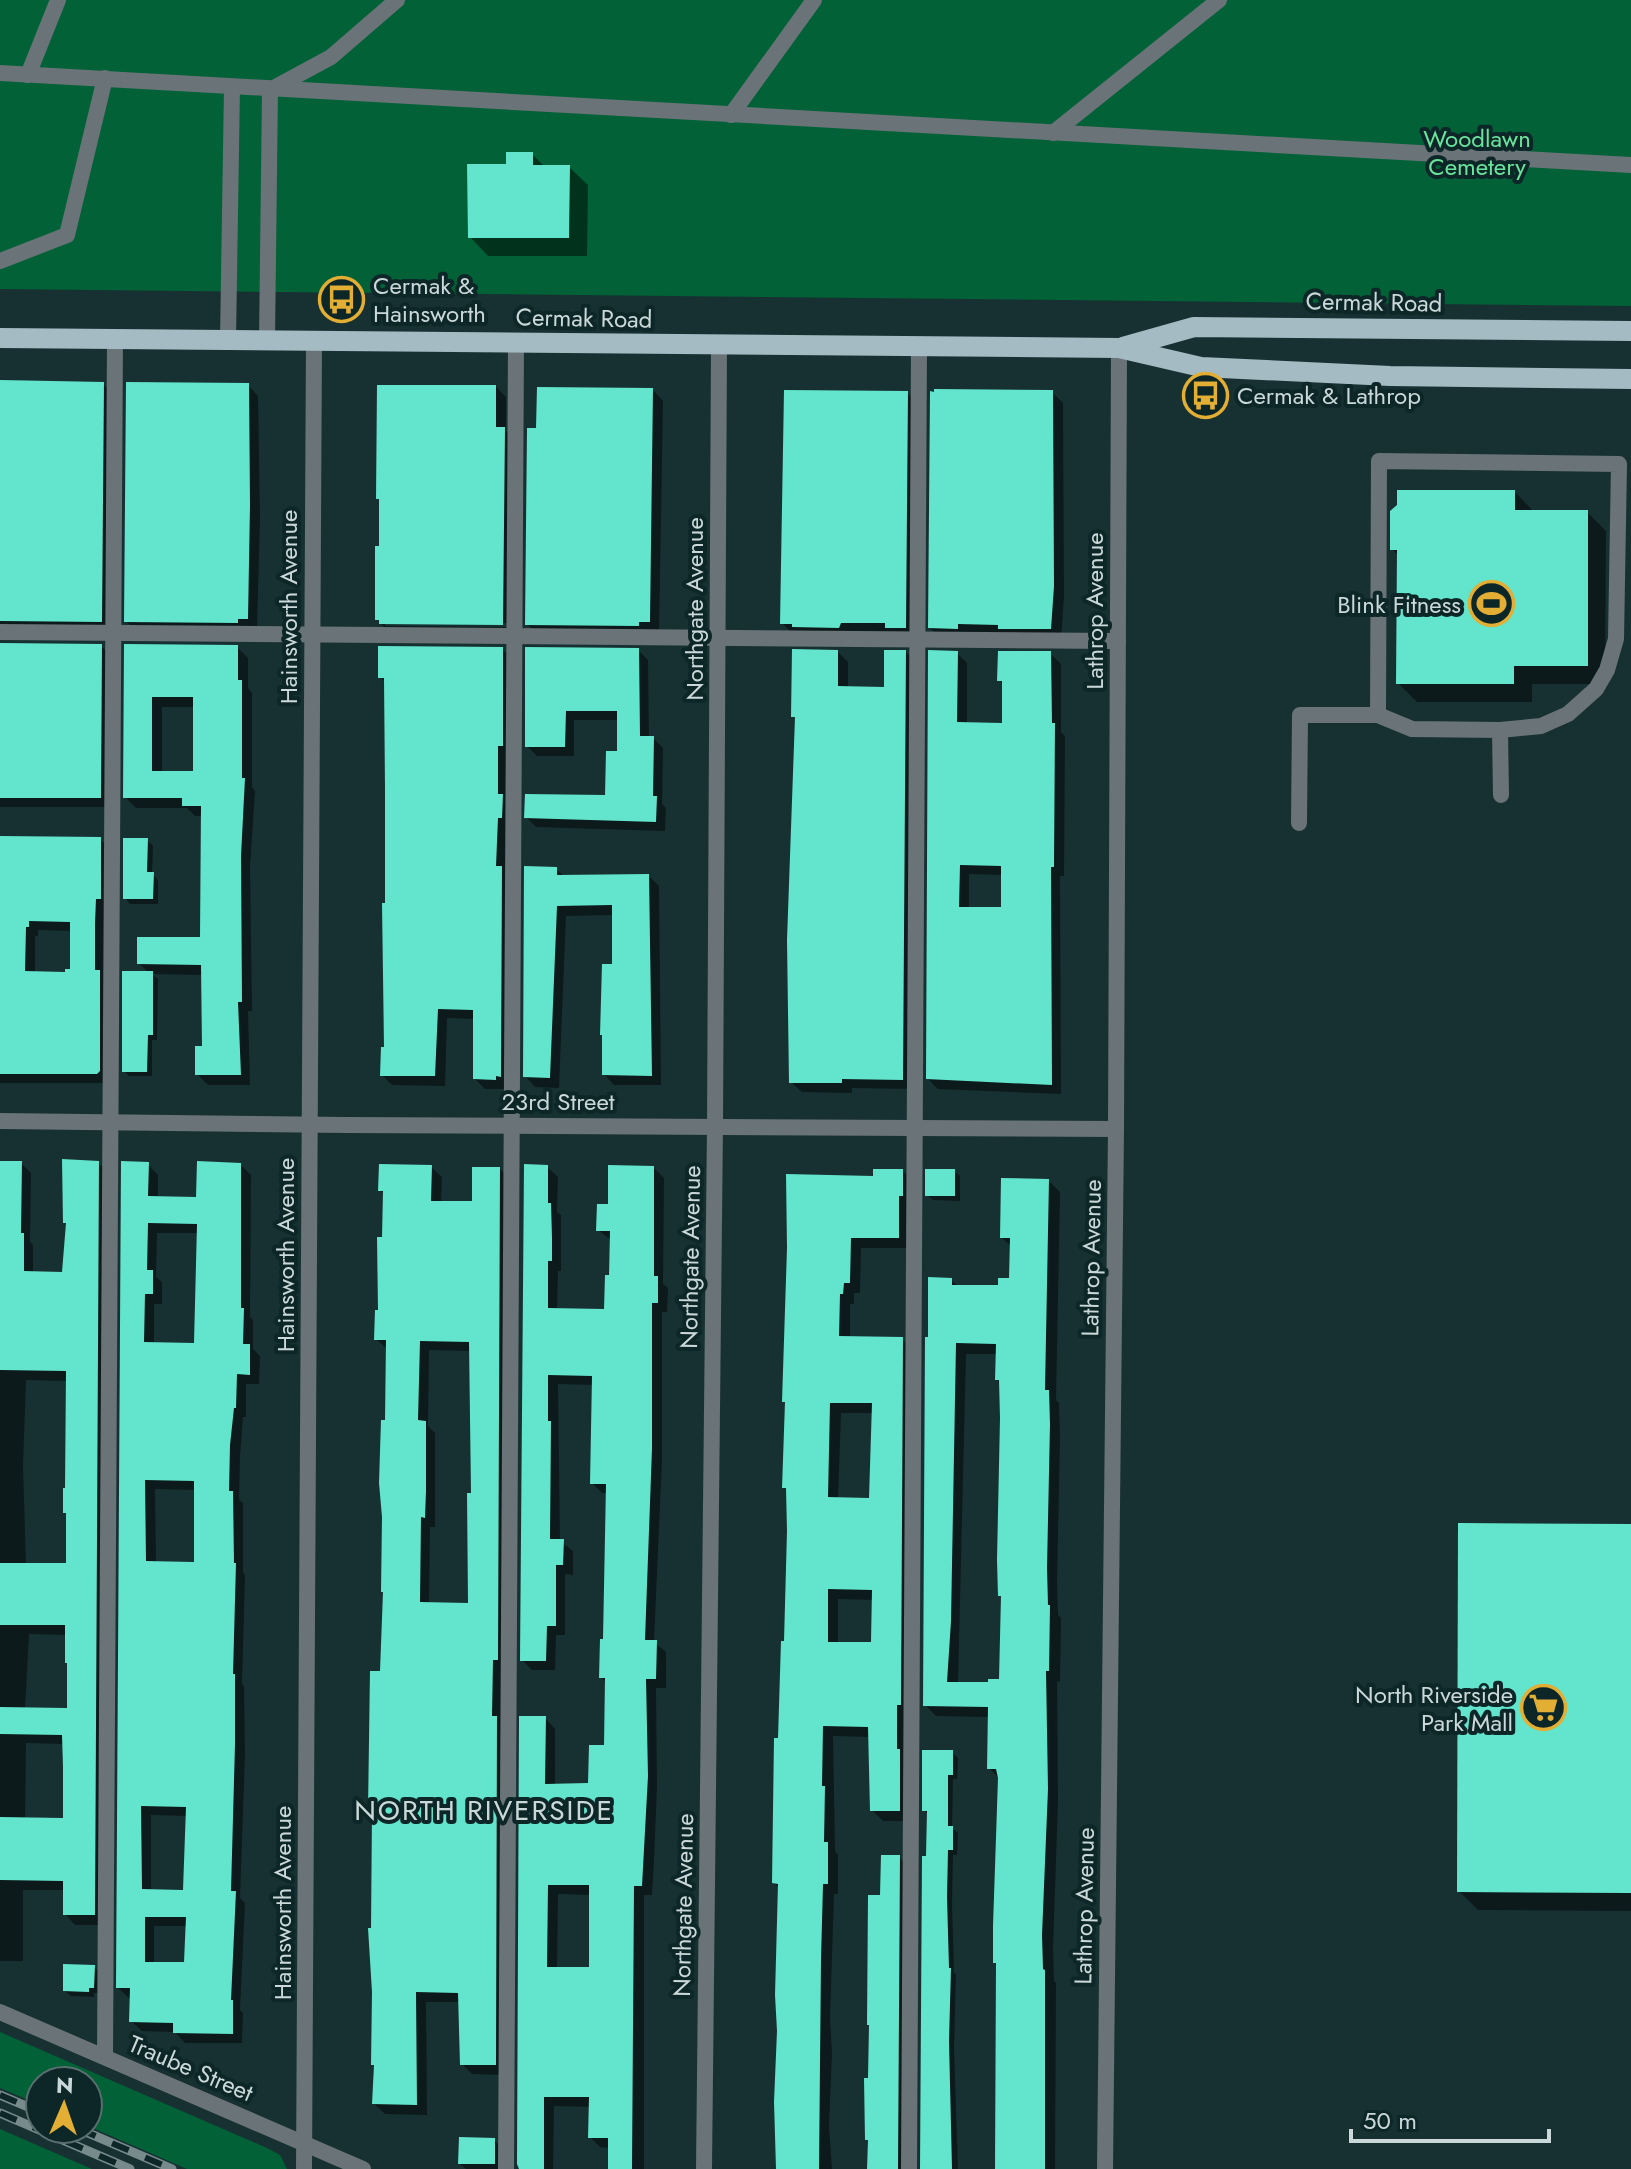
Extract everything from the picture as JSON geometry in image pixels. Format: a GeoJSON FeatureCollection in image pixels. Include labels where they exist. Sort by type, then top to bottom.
{"type":"FeatureCollection","features":[{"type":"Feature","properties":{"kind":"main road","name":"Cermak Road"},"geometry":{"type":"LineString","coordinates":[[1119,348],[1194,327],[1631,331]]}},
{"type":"Feature","properties":{"kind":"main road","name":"Cermak Road"},"geometry":{"type":"LineString","coordinates":[[0,338],[1119,348],[1201,367],[1390,376],[1631,379]]}},
{"type":"Feature","properties":{"kind":"street"},"geometry":{"type":"LineString","coordinates":[[28,75],[58,0]]}},
{"type":"Feature","properties":{"kind":"street"},"geometry":{"type":"LineString","coordinates":[[270,90],[331,57],[397,0]]}},
{"type":"Feature","properties":{"kind":"street"},"geometry":{"type":"LineString","coordinates":[[731,115],[814,0]]}},
{"type":"Feature","properties":{"kind":"street"},"geometry":{"type":"LineString","coordinates":[[1053,133],[1219,0]]}},
{"type":"Feature","properties":{"kind":"street"},"geometry":{"type":"LineString","coordinates":[[0,73],[1631,165]]}},
{"type":"Feature","properties":{"kind":"street"},"geometry":{"type":"LineString","coordinates":[[0,261],[67,235],[105,78]]}},
{"type":"Feature","properties":{"kind":"street"},"geometry":{"type":"LineString","coordinates":[[228,340],[232,87]]}},
{"type":"Feature","properties":{"kind":"street"},"geometry":{"type":"LineString","coordinates":[[267,341],[270,90]]}},
{"type":"Feature","properties":{"kind":"street"},"geometry":{"type":"LineString","coordinates":[[105,2057],[115,339]]}},
{"type":"Feature","properties":{"kind":"street","name":"Hainsworth Avenue"},"geometry":{"type":"LineString","coordinates":[[304,2169],[314,341]]}},
{"type":"Feature","properties":{"kind":"street"},"geometry":{"type":"LineString","coordinates":[[506,2169],[516,343]]}},
{"type":"Feature","properties":{"kind":"street","name":"Northgate Avenue"},"geometry":{"type":"LineString","coordinates":[[704,2169],[715,1125],[719,345]]}},
{"type":"Feature","properties":{"kind":"street"},"geometry":{"type":"LineString","coordinates":[[909,2169],[919,347]]}},
{"type":"Feature","properties":{"kind":"street","name":"Lathrop Avenue"},"geometry":{"type":"LineString","coordinates":[[1105,2169],[1116,1129],[1119,348]]}},
{"type":"Feature","properties":{"kind":"street"},"geometry":{"type":"LineString","coordinates":[[1299,823],[1300,715],[1378,715],[1412,729],[1500,730],[1541,726],[1568,714],[1596,689],[1624,640],[1619,464],[1379,461],[1378,715]]}},
{"type":"Feature","properties":{"kind":"street"},"geometry":{"type":"LineString","coordinates":[[0,632],[1118,641]]}},
{"type":"Feature","properties":{"kind":"street"},"geometry":{"type":"LineString","coordinates":[[1500,730],[1501,795]]}},
{"type":"Feature","properties":{"kind":"street","name":"23rd Street"},"geometry":{"type":"LineString","coordinates":[[0,1121],[1116,1129]]}},
{"type":"Feature","properties":{"kind":"street","name":"Traube Street"},"geometry":{"type":"LineString","coordinates":[[0,2012],[363,2169]]}},
{"type":"Feature","properties":{"kind":"green space","name":"Woodlawn Cemetery"},"geometry":{"type":"Polygon","coordinates":[[[0,0],[1631,0],[1631,306],[0,289],[0,0]]]}},
{"type":"Feature","properties":{"kind":"green space"},"geometry":{"type":"Polygon","coordinates":[[[0,2032],[76,2065],[24,2065],[24,2098],[0,2088],[0,2032]]]}},
{"type":"Feature","properties":{"kind":"green space"},"geometry":{"type":"Polygon","coordinates":[[[104,2077],[267,2148],[280,2155],[287,2169],[187,2169],[104,2133],[104,2077]]]}},
{"type":"Feature","properties":{"kind":"green space"},"geometry":{"type":"Polygon","coordinates":[[[0,2129],[24,2139],[24,2145],[37,2145],[92,2169],[0,2169],[0,2129]]]}},
{"type":"Feature","properties":{"kind":"building"},"geometry":{"type":"Polygon","coordinates":[[[506,152],[533,152],[533,165],[570,165],[569,238],[468,238],[467,164],[506,164],[506,152]]]}},
{"type":"Feature","properties":{"kind":"building"},"geometry":{"type":"Polygon","coordinates":[[[0,380],[104,382],[102,622],[0,621],[0,380]]]}},
{"type":"Feature","properties":{"kind":"building"},"geometry":{"type":"Polygon","coordinates":[[[126,382],[249,383],[248,619],[238,619],[238,623],[124,622],[126,382]]]}},
{"type":"Feature","properties":{"kind":"building"},"geometry":{"type":"Polygon","coordinates":[[[377,385],[496,385],[496,427],[505,427],[503,625],[379,624],[379,620],[375,620],[375,546],[379,546],[379,499],[376,499],[377,385]]]}},
{"type":"Feature","properties":{"kind":"building"},"geometry":{"type":"Polygon","coordinates":[[[537,387],[653,388],[650,622],[639,622],[639,626],[525,625],[527,428],[536,428],[537,387]]]}},
{"type":"Feature","properties":{"kind":"building"},"geometry":{"type":"Polygon","coordinates":[[[934,389],[1053,390],[1054,586],[1051,629],[998,629],[998,625],[958,624],[958,629],[928,628],[930,391],[934,392],[934,389]]]}},
{"type":"Feature","properties":{"kind":"building"},"geometry":{"type":"Polygon","coordinates":[[[784,390],[908,391],[906,628],[885,628],[885,623],[841,623],[839,628],[780,624],[784,390]]]}},
{"type":"Feature","properties":{"kind":"building","name":"Blink Fitness"},"geometry":{"type":"Polygon","coordinates":[[[1397,490],[1515,490],[1515,510],[1588,510],[1588,666],[1514,666],[1514,684],[1396,684],[1397,550],[1390,550],[1390,511],[1397,505],[1397,490]]]}},
{"type":"Feature","properties":{"kind":"building"},"geometry":{"type":"Polygon","coordinates":[[[0,643],[102,644],[101,798],[0,798],[0,643]]]}},
{"type":"Feature","properties":{"kind":"building"},"geometry":{"type":"Polygon","coordinates":[[[124,644],[238,645],[238,680],[242,680],[242,778],[245,778],[241,856],[242,1002],[238,1002],[241,1075],[195,1075],[195,1046],[202,1046],[201,965],[137,964],[137,937],[200,937],[201,806],[182,806],[182,798],[123,798],[124,644]],[[152,697],[152,771],[193,771],[193,697],[152,697]]]}},
{"type":"Feature","properties":{"kind":"building"},"geometry":{"type":"Polygon","coordinates":[[[378,646],[503,647],[503,746],[498,746],[498,794],[503,794],[502,818],[498,818],[496,866],[502,866],[501,1077],[496,1076],[496,1080],[473,1079],[473,1010],[438,1009],[435,1076],[380,1076],[381,1047],[384,1047],[382,903],[385,903],[385,788],[384,678],[378,678],[378,646]]]}},
{"type":"Feature","properties":{"kind":"building"},"geometry":{"type":"Polygon","coordinates":[[[525,647],[639,648],[640,736],[654,736],[656,822],[524,818],[525,794],[605,795],[606,751],[617,751],[617,711],[566,711],[565,747],[525,747],[525,647]]]}},
{"type":"Feature","properties":{"kind":"building"},"geometry":{"type":"Polygon","coordinates":[[[792,649],[838,650],[838,686],[884,687],[884,650],[906,650],[903,1080],[842,1079],[842,1083],[789,1083],[787,940],[795,717],[791,717],[792,649]]]}},
{"type":"Feature","properties":{"kind":"building"},"geometry":{"type":"Polygon","coordinates":[[[928,650],[958,651],[957,722],[1002,723],[1002,681],[997,681],[998,651],[1051,651],[1052,723],[1055,723],[1054,867],[1051,867],[1052,1085],[926,1079],[928,650]],[[960,865],[959,907],[1001,907],[1001,866],[960,865]]]}},
{"type":"Feature","properties":{"kind":"building"},"geometry":{"type":"Polygon","coordinates":[[[0,836],[101,837],[101,899],[96,899],[95,923],[95,970],[100,970],[100,1071],[97,1074],[0,1074],[0,836]],[[29,921],[29,927],[26,927],[25,971],[65,972],[65,969],[70,969],[70,922],[29,921]]]}},
{"type":"Feature","properties":{"kind":"building"},"geometry":{"type":"Polygon","coordinates":[[[123,838],[148,838],[147,872],[154,872],[153,899],[123,899],[123,838]]]}},
{"type":"Feature","properties":{"kind":"building"},"geometry":{"type":"Polygon","coordinates":[[[524,866],[557,867],[557,875],[649,874],[652,1076],[602,1075],[602,964],[612,964],[612,905],[557,906],[550,1078],[523,1077],[524,866]]]}},
{"type":"Feature","properties":{"kind":"building"},"geometry":{"type":"Polygon","coordinates":[[[122,971],[153,971],[153,1035],[148,1035],[147,1072],[122,1072],[122,971]]]}},
{"type":"Feature","properties":{"kind":"building"},"geometry":{"type":"Polygon","coordinates":[[[62,1159],[99,1161],[95,1915],[63,1915],[63,1881],[0,1880],[0,1817],[63,1818],[63,1767],[62,1735],[0,1734],[0,1707],[67,1708],[67,1663],[65,1625],[0,1625],[0,1563],[66,1563],[63,1488],[66,1371],[0,1370],[0,1161],[22,1161],[24,1271],[62,1272],[66,1223],[63,1223],[62,1159]]]}},
{"type":"Feature","properties":{"kind":"building"},"geometry":{"type":"Polygon","coordinates":[[[121,1161],[149,1162],[148,1196],[196,1197],[197,1161],[241,1163],[241,1308],[244,1308],[243,1344],[250,1344],[250,1375],[237,1374],[230,1445],[229,1491],[233,1491],[236,1563],[231,1891],[236,1891],[231,2000],[233,2034],[173,2033],[173,2023],[129,2022],[130,1988],[116,1988],[121,1161]],[[148,1223],[147,1270],[153,1270],[153,1294],[145,1294],[144,1342],[194,1343],[197,1224],[148,1223]],[[145,1480],[146,1561],[194,1562],[194,1481],[145,1480]],[[141,1806],[142,1889],[183,1890],[186,1807],[141,1806]],[[145,1917],[145,1962],[184,1962],[186,1917],[145,1917]]]}},
{"type":"Feature","properties":{"kind":"building"},"geometry":{"type":"Polygon","coordinates":[[[379,1164],[432,1165],[431,1201],[472,1201],[472,1167],[500,1167],[498,1660],[493,1660],[492,1716],[497,1716],[496,2065],[460,2065],[458,1993],[416,1992],[417,2105],[372,2104],[374,2065],[371,2065],[372,1992],[368,1928],[371,1928],[372,1810],[368,1810],[370,1671],[380,1671],[383,1592],[379,1483],[381,1420],[385,1420],[386,1340],[374,1340],[375,1310],[378,1310],[377,1237],[382,1237],[383,1191],[378,1191],[379,1164]],[[420,1341],[418,1420],[426,1421],[426,1491],[425,1518],[421,1517],[420,1602],[468,1603],[467,1493],[471,1493],[469,1342],[420,1341]]]}},
{"type":"Feature","properties":{"kind":"building"},"geometry":{"type":"Polygon","coordinates":[[[524,1164],[548,1165],[552,1261],[548,1261],[548,1308],[604,1309],[610,1231],[596,1231],[597,1204],[608,1204],[608,1165],[654,1166],[654,1276],[658,1276],[658,1303],[652,1303],[652,1448],[645,1640],[657,1640],[656,1679],[646,1679],[648,1776],[642,1886],[634,1886],[632,2169],[608,2169],[608,2138],[588,2138],[589,2097],[544,2097],[544,2169],[519,2169],[517,2164],[519,1716],[546,1716],[545,1784],[588,1783],[589,1745],[604,1745],[605,1678],[599,1678],[600,1639],[603,1639],[606,1484],[590,1484],[592,1376],[548,1375],[548,1421],[551,1421],[550,1539],[564,1539],[563,1565],[556,1565],[556,1626],[547,1626],[546,1661],[520,1661],[524,1164]],[[548,1885],[547,1967],[589,1967],[589,1885],[548,1885]]]}},
{"type":"Feature","properties":{"kind":"building"},"geometry":{"type":"Polygon","coordinates":[[[873,1169],[903,1169],[903,1196],[899,1196],[899,1238],[851,1238],[850,1283],[844,1283],[843,1294],[840,1294],[839,1336],[903,1337],[901,1705],[897,1705],[900,1811],[870,1811],[868,1727],[823,1726],[822,1786],[825,1786],[824,1842],[828,1842],[828,1884],[823,1884],[819,2169],[776,2169],[774,2102],[778,1884],[772,1883],[774,1738],[778,1738],[787,1531],[786,1488],[782,1488],[786,1174],[873,1176],[873,1169]],[[830,1403],[828,1497],[869,1498],[872,1403],[830,1403]],[[828,1589],[828,1642],[871,1642],[872,1590],[828,1589]]]}},
{"type":"Feature","properties":{"kind":"building"},"geometry":{"type":"Polygon","coordinates":[[[925,1169],[955,1169],[955,1196],[925,1196],[925,1169]]]}},
{"type":"Feature","properties":{"kind":"building"},"geometry":{"type":"Polygon","coordinates":[[[1001,1178],[1049,1179],[1045,1390],[1049,1390],[1050,1424],[1047,1568],[1050,1605],[1049,1671],[1046,1671],[1048,1789],[1042,1935],[1045,1970],[1045,2169],[995,2169],[996,1963],[993,1963],[993,1926],[998,1778],[996,1769],[987,1769],[988,1707],[923,1706],[928,1277],[952,1278],[952,1285],[998,1285],[998,1278],[1009,1278],[1010,1238],[1000,1238],[1001,1178]],[[956,1343],[947,1682],[999,1679],[1001,1596],[998,1596],[997,1560],[1000,1418],[999,1380],[995,1380],[996,1344],[956,1343]]]}},
{"type":"Feature","properties":{"kind":"building","name":"North Riverside Park Mall"},"geometry":{"type":"Polygon","coordinates":[[[1458,1523],[1631,1524],[1631,1893],[1457,1892],[1458,1523]]]}},
{"type":"Feature","properties":{"kind":"building"},"geometry":{"type":"Polygon","coordinates":[[[922,1750],[953,1750],[953,1775],[948,1775],[948,1826],[953,1826],[953,1850],[948,1850],[947,1897],[951,1968],[952,2169],[920,2169],[922,1856],[926,1856],[927,1811],[922,1811],[922,1750]]]}},
{"type":"Feature","properties":{"kind":"building"},"geometry":{"type":"Polygon","coordinates":[[[881,1855],[900,1855],[898,2169],[867,2169],[868,2140],[865,2140],[864,2078],[868,2078],[869,2025],[868,1895],[880,1895],[881,1855]]]}},
{"type":"Feature","properties":{"kind":"building"},"geometry":{"type":"Polygon","coordinates":[[[63,1964],[95,1965],[94,1988],[89,1988],[89,1992],[63,1991],[63,1964]]]}},
{"type":"Feature","properties":{"kind":"building"},"geometry":{"type":"Polygon","coordinates":[[[459,2137],[495,2138],[495,2164],[458,2164],[459,2137]]]}},
{"type":"Feature","properties":{"kind":"railway"},"geometry":{"type":"LineString","coordinates":[[0,2095],[24,2105]]}},
{"type":"Feature","properties":{"kind":"railway"},"geometry":{"type":"LineString","coordinates":[[0,2113],[130,2169]]}},
{"type":"Feature","properties":{"kind":"railway"},"geometry":{"type":"LineString","coordinates":[[104,2140],[172,2169]]}},
{"type":"Feature","properties":{"kind":"place","name":"Cermak & Hainsworth"},"geometry":{"type":"Point","coordinates":[342,299]}},
{"type":"Feature","properties":{"kind":"place","name":"Cermak & Lathrop"},"geometry":{"type":"Point","coordinates":[1206,395]}},
{"type":"Feature","properties":{"kind":"place","name":"Blink Fitness"},"geometry":{"type":"Point","coordinates":[1492,604]}},
{"type":"Feature","properties":{"kind":"place","name":"North Riverside Park Mall"},"geometry":{"type":"Point","coordinates":[1544,1708]}},
{"type":"Feature","properties":{"kind":"district","name":"NORTH RIVERSIDE"},"geometry":{"type":"Point","coordinates":[484,1810]}}]}
